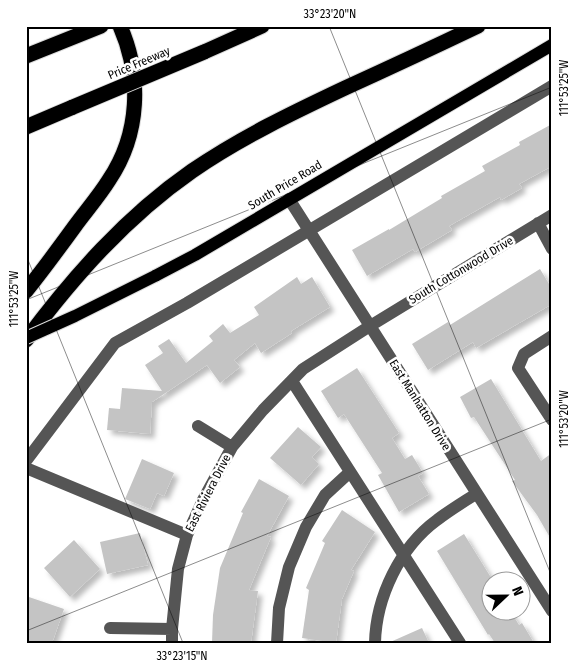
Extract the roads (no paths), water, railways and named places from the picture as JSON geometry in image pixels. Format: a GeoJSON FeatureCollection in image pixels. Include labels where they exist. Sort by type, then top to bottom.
{"type":"FeatureCollection","features":[{"type":"Feature","properties":{"kind":"highway"},"geometry":{"type":"LineString","coordinates":[[26,56],[101,26]]}},
{"type":"Feature","properties":{"kind":"highway"},"geometry":{"type":"LineString","coordinates":[[26,291],[110,179],[128,139],[135,107],[134,74],[129,51],[120,26]]}},
{"type":"Feature","properties":{"kind":"highway","name":"Price Freeway"},"geometry":{"type":"LineString","coordinates":[[26,127],[262,26]]}},
{"type":"Feature","properties":{"kind":"highway"},"geometry":{"type":"LineString","coordinates":[[26,339],[92,258],[160,196],[192,171],[270,124],[478,26]]}},
{"type":"Feature","properties":{"kind":"main road","name":"South Price Road"},"geometry":{"type":"LineString","coordinates":[[26,339],[195,255],[552,45]]}},
{"type":"Feature","properties":{"kind":"street"},"geometry":{"type":"LineString","coordinates":[[26,461],[115,343],[187,303],[552,86]]}},
{"type":"Feature","properties":{"kind":"street","name":"East Manhatton Drive"},"geometry":{"type":"LineString","coordinates":[[289,199],[552,611]]}},
{"type":"Feature","properties":{"kind":"street","name":"South Cottonwood Drive"},"geometry":{"type":"LineString","coordinates":[[370,326],[552,215]]}},
{"type":"Feature","properties":{"kind":"street"},"geometry":{"type":"LineString","coordinates":[[538,223],[552,249]]}},
{"type":"Feature","properties":{"kind":"street","name":"East Riviera Drive"},"geometry":{"type":"LineString","coordinates":[[172,643],[178,569],[187,535],[203,500],[232,447],[263,410],[303,369],[370,326]]}},
{"type":"Feature","properties":{"kind":"street"},"geometry":{"type":"LineString","coordinates":[[552,336],[524,354],[518,368],[552,420]]}},
{"type":"Feature","properties":{"kind":"street"},"geometry":{"type":"LineString","coordinates":[[292,381],[460,643]]}},
{"type":"Feature","properties":{"kind":"street","name":"East Riviera Drive"},"geometry":{"type":"LineString","coordinates":[[198,426],[232,447]]}},
{"type":"Feature","properties":{"kind":"street"},"geometry":{"type":"LineString","coordinates":[[26,468],[187,535]]}},
{"type":"Feature","properties":{"kind":"street"},"geometry":{"type":"LineString","coordinates":[[277,643],[279,608],[289,567],[306,527],[324,495],[350,472]]}},
{"type":"Feature","properties":{"kind":"street"},"geometry":{"type":"LineString","coordinates":[[375,643],[382,596],[403,554],[436,521],[476,494]]}},
{"type":"Feature","properties":{"kind":"street"},"geometry":{"type":"LineString","coordinates":[[110,628],[172,629]]}}]}
